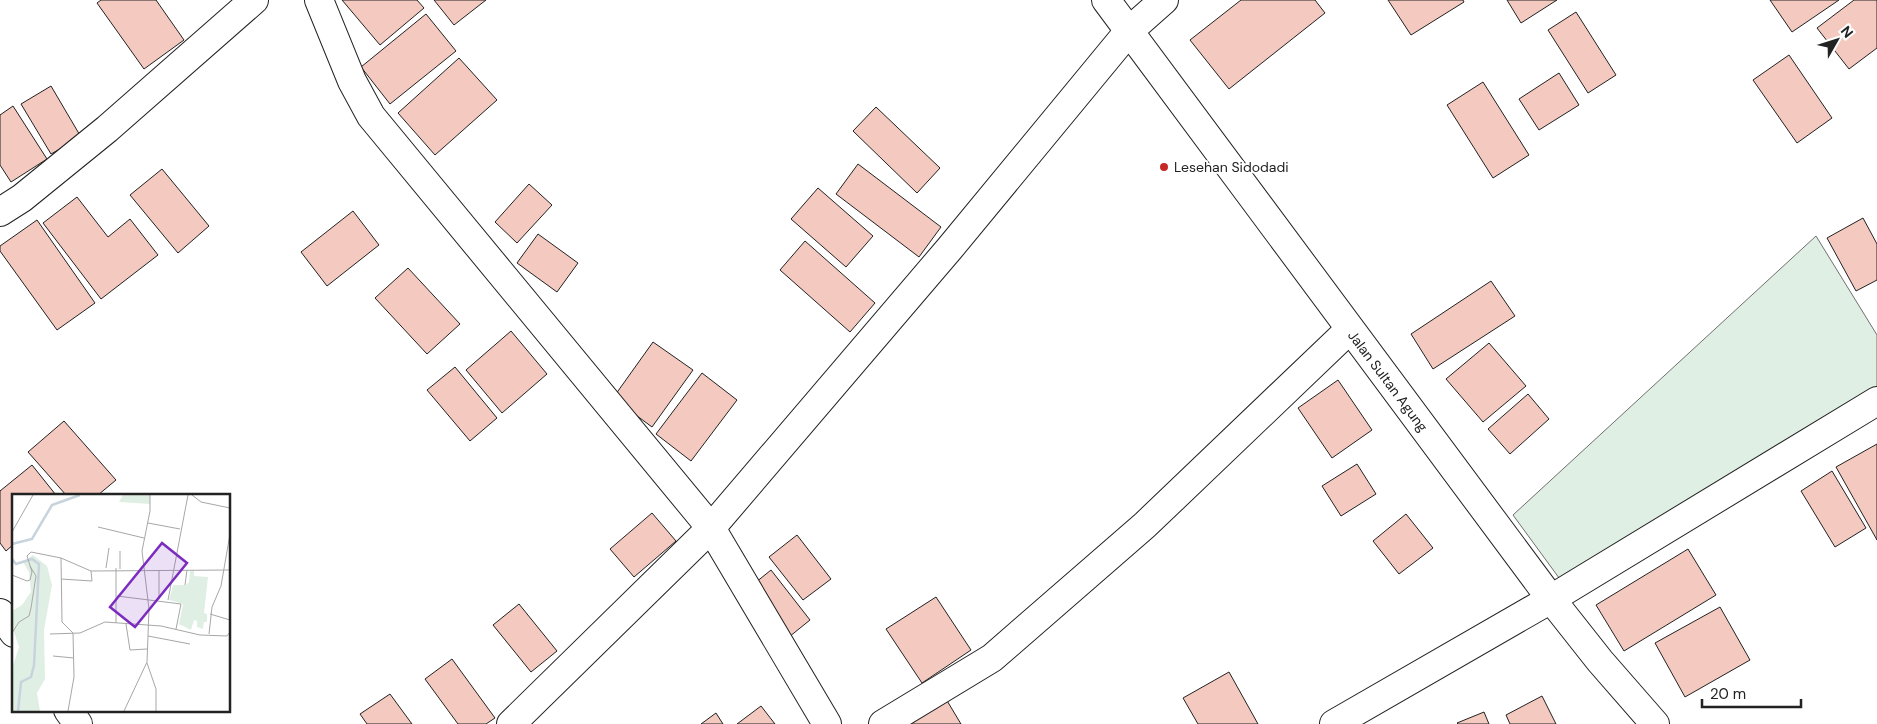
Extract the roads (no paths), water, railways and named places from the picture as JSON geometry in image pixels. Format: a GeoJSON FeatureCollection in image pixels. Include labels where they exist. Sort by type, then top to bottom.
{"type":"FeatureCollection","features":[{"type":"Feature","properties":{"kind":"street"},"geometry":{"type":"LineString","coordinates":[[0,212],[22,198],[107,129],[254,0]]}},
{"type":"Feature","properties":{"kind":"street"},"geometry":{"type":"LineString","coordinates":[[319,0],[352,81],[370,116],[711,528],[827,724]]}},
{"type":"Feature","properties":{"kind":"street","name":"Jalan Sultan Agung"},"geometry":{"type":"LineString","coordinates":[[1106,0],[1551,599],[1600,661],[1655,724]]}},
{"type":"Feature","properties":{"kind":"street"},"geometry":{"type":"LineString","coordinates":[[511,724],[711,528],[950,248],[1129,31],[1164,0]]}},
{"type":"Feature","properties":{"kind":"street"},"geometry":{"type":"LineString","coordinates":[[883,724],[992,658],[1145,525],[1350,330]]}},
{"type":"Feature","properties":{"kind":"street"},"geometry":{"type":"LineString","coordinates":[[1334,724],[1551,599],[1877,401]]}},
{"type":"Feature","properties":{"kind":"street"},"geometry":{"type":"LineString","coordinates":[[0,614],[12,630]]}},
{"type":"Feature","properties":{"kind":"street"},"geometry":{"type":"LineString","coordinates":[[69,712],[78,724]]}},
{"type":"Feature","properties":{"kind":"place","name":"Lesehan Sidodadi"},"geometry":{"type":"Point","coordinates":[1164,167]}}]}
